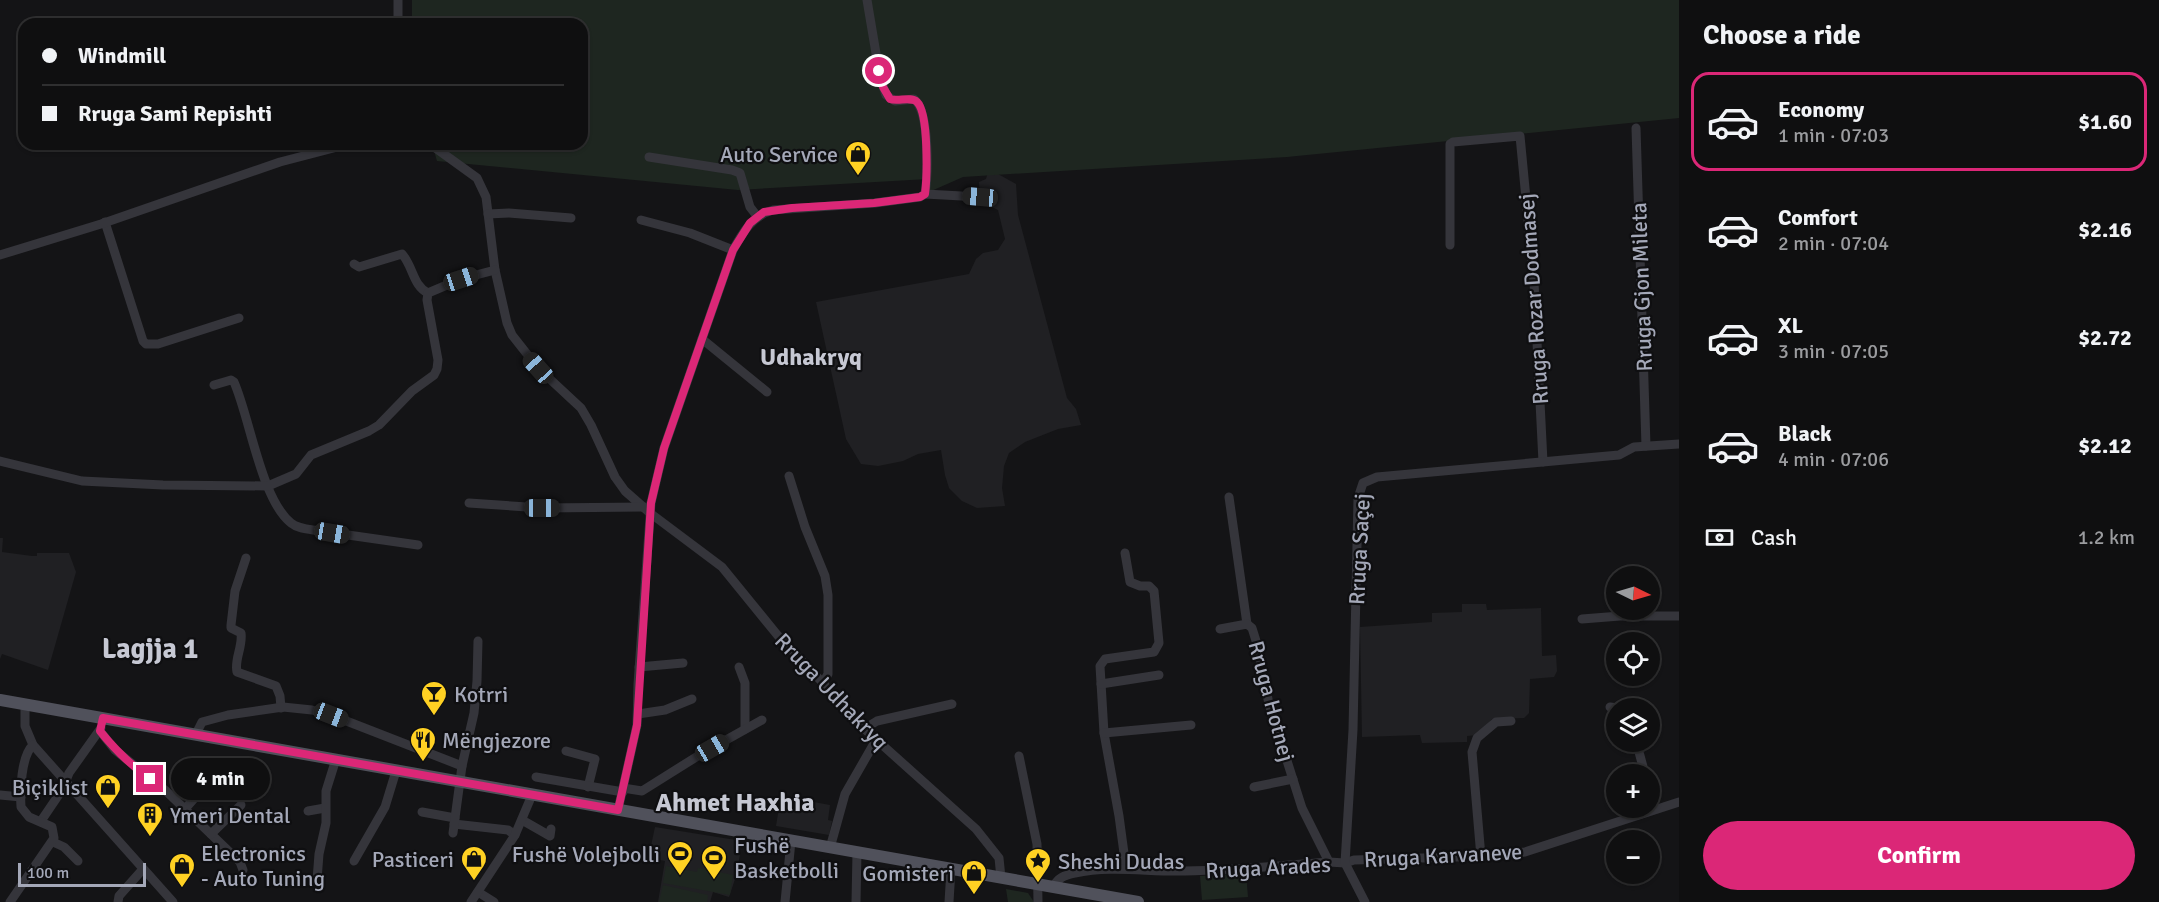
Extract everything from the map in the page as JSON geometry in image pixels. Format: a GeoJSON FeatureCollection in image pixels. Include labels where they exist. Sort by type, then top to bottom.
{"type":"FeatureCollection","features":[{"type":"Feature","properties":{"kind":"main road"},"geometry":{"type":"LineString","coordinates":[[0,700],[1138,902]]}},
{"type":"Feature","properties":{"kind":"street"},"geometry":{"type":"LineString","coordinates":[[398,0],[398,18]]}},
{"type":"Feature","properties":{"kind":"street"},"geometry":{"type":"LineString","coordinates":[[867,0],[879,71],[886,95],[895,101],[914,99],[919,103],[922,111],[926,140],[925,194]]}},
{"type":"Feature","properties":{"kind":"street","name":"Rruga Gjon Mileta"},"geometry":{"type":"LineString","coordinates":[[1636,128],[1646,446]]}},
{"type":"Feature","properties":{"kind":"street","name":"Rruga Rozar Dodmasej"},"geometry":{"type":"LineString","coordinates":[[1450,245],[1450,144],[1520,136],[1534,282],[1543,462]]}},
{"type":"Feature","properties":{"kind":"street"},"geometry":{"type":"LineString","coordinates":[[0,255],[280,162],[326,150]]}},
{"type":"Feature","properties":{"kind":"street","name":"Rruga Udhakryq"},"geometry":{"type":"LineString","coordinates":[[438,150],[477,178],[484,191],[495,270],[507,323],[512,335],[538,368],[580,408],[591,425],[615,477],[625,491],[722,567],[778,637],[824,683],[850,716],[976,828],[999,858],[1001,878]]}},
{"type":"Feature","properties":{"kind":"street"},"geometry":{"type":"LineString","coordinates":[[649,157],[740,173],[750,207],[757,216]]}},
{"type":"Feature","properties":{"kind":"street"},"geometry":{"type":"LineString","coordinates":[[618,810],[638,714],[647,510],[664,448],[733,250],[757,216],[773,210],[874,203],[920,197],[925,194],[980,197]]}},
{"type":"Feature","properties":{"kind":"street"},"geometry":{"type":"LineString","coordinates":[[488,214],[508,213],[571,218]]}},
{"type":"Feature","properties":{"kind":"street"},"geometry":{"type":"LineString","coordinates":[[641,220],[690,233],[733,250]]}},
{"type":"Feature","properties":{"kind":"street"},"geometry":{"type":"LineString","coordinates":[[105,222],[146,344],[158,344],[239,318]]}},
{"type":"Feature","properties":{"kind":"street"},"geometry":{"type":"LineString","coordinates":[[354,264],[359,267],[402,254],[418,285],[428,293]]}},
{"type":"Feature","properties":{"kind":"street"},"geometry":{"type":"LineString","coordinates":[[428,293],[461,279],[495,270]]}},
{"type":"Feature","properties":{"kind":"street"},"geometry":{"type":"LineString","coordinates":[[0,461],[82,481],[163,485],[268,486],[296,474],[311,455],[379,425],[412,392],[434,375],[438,360],[427,300],[428,293]]}},
{"type":"Feature","properties":{"kind":"street"},"geometry":{"type":"LineString","coordinates":[[702,339],[767,392]]}},
{"type":"Feature","properties":{"kind":"street"},"geometry":{"type":"LineString","coordinates":[[214,385],[231,380],[234,382],[268,486],[283,514],[291,523],[301,528],[418,545]]}},
{"type":"Feature","properties":{"kind":"street","name":"Rruga Saçej"},"geometry":{"type":"LineString","coordinates":[[1345,863],[1353,730],[1359,498],[1363,483],[1377,477],[1619,455],[1629,448],[1679,444]]}},
{"type":"Feature","properties":{"kind":"street"},"geometry":{"type":"LineString","coordinates":[[789,476],[805,527],[825,576],[828,595],[828,674],[824,683]]}},
{"type":"Feature","properties":{"kind":"street","name":"Rruga Hotnej"},"geometry":{"type":"LineString","coordinates":[[1229,496],[1247,624],[1252,628],[1257,644],[1277,734],[1302,808],[1329,862]]}},
{"type":"Feature","properties":{"kind":"street"},"geometry":{"type":"LineString","coordinates":[[469,503],[542,508],[647,510]]}},
{"type":"Feature","properties":{"kind":"street"},"geometry":{"type":"LineString","coordinates":[[1125,553],[1130,582],[1140,586],[1149,586],[1154,591],[1158,648],[1149,653],[1105,659],[1100,666],[1104,733],[1126,868]]}},
{"type":"Feature","properties":{"kind":"street"},"geometry":{"type":"LineString","coordinates":[[246,558],[235,591],[231,625],[231,628],[241,633],[242,646],[236,667],[237,672],[276,686],[281,708]]}},
{"type":"Feature","properties":{"kind":"street"},"geometry":{"type":"LineString","coordinates":[[1582,619],[1629,615],[1679,616]]}},
{"type":"Feature","properties":{"kind":"street","name":"Rruga Hotnej"},"geometry":{"type":"LineString","coordinates":[[1220,629],[1247,624]]}},
{"type":"Feature","properties":{"kind":"street"},"geometry":{"type":"LineString","coordinates":[[454,825],[462,766],[474,713],[478,642]]}},
{"type":"Feature","properties":{"kind":"street"},"geometry":{"type":"LineString","coordinates":[[639,667],[683,663]]}},
{"type":"Feature","properties":{"kind":"street"},"geometry":{"type":"LineString","coordinates":[[739,667],[745,683],[745,729]]}},
{"type":"Feature","properties":{"kind":"street"},"geometry":{"type":"LineString","coordinates":[[1101,684],[1160,675]]}},
{"type":"Feature","properties":{"kind":"street"},"geometry":{"type":"LineString","coordinates":[[638,714],[665,710],[692,699]]}},
{"type":"Feature","properties":{"kind":"street"},"geometry":{"type":"LineString","coordinates":[[864,729],[877,721],[952,704]]}},
{"type":"Feature","properties":{"kind":"street"},"geometry":{"type":"LineString","coordinates":[[25,705],[27,733],[33,745],[173,902]]}},
{"type":"Feature","properties":{"kind":"street"},"geometry":{"type":"LineString","coordinates":[[196,735],[202,722],[228,715],[297,708],[331,715],[462,766]]}},
{"type":"Feature","properties":{"kind":"street"},"geometry":{"type":"LineString","coordinates":[[41,821],[58,796],[65,780],[100,731],[103,718]]}},
{"type":"Feature","properties":{"kind":"street"},"geometry":{"type":"LineString","coordinates":[[536,777],[588,787],[642,791],[762,720]]}},
{"type":"Feature","properties":{"kind":"street"},"geometry":{"type":"LineString","coordinates":[[1481,856],[1472,752],[1477,738],[1496,722],[1511,721]]}},
{"type":"Feature","properties":{"kind":"street"},"geometry":{"type":"LineString","coordinates":[[1104,733],[1191,725]]}},
{"type":"Feature","properties":{"kind":"street"},"geometry":{"type":"LineString","coordinates":[[100,731],[116,750],[165,790],[240,862],[243,870]]}},
{"type":"Feature","properties":{"kind":"street"},"geometry":{"type":"LineString","coordinates":[[830,848],[845,794],[876,740]]}},
{"type":"Feature","properties":{"kind":"street"},"geometry":{"type":"LineString","coordinates":[[10,902],[53,842],[52,827],[24,813],[21,807],[25,759],[27,750],[33,745]]}},
{"type":"Feature","properties":{"kind":"street"},"geometry":{"type":"LineString","coordinates":[[566,751],[595,759],[588,787]]}},
{"type":"Feature","properties":{"kind":"street"},"geometry":{"type":"LineString","coordinates":[[1019,756],[1037,844],[1038,902]]}},
{"type":"Feature","properties":{"kind":"street"},"geometry":{"type":"LineString","coordinates":[[317,880],[319,854],[326,823],[328,782],[336,759]]}},
{"type":"Feature","properties":{"kind":"street"},"geometry":{"type":"LineString","coordinates":[[354,861],[390,796],[396,771]]}},
{"type":"Feature","properties":{"kind":"street","name":"Rruga Hotnej"},"geometry":{"type":"LineString","coordinates":[[1254,787],[1293,779]]}},
{"type":"Feature","properties":{"kind":"street"},"geometry":{"type":"LineString","coordinates":[[184,810],[207,784]]}},
{"type":"Feature","properties":{"kind":"street"},"geometry":{"type":"LineString","coordinates":[[0,795],[21,797]]}},
{"type":"Feature","properties":{"kind":"street"},"geometry":{"type":"LineString","coordinates":[[471,902],[515,835],[532,795]]}},
{"type":"Feature","properties":{"kind":"street","name":"Rruga Karvaneve"},"geometry":{"type":"LineString","coordinates":[[1660,805],[1679,802]]}},
{"type":"Feature","properties":{"kind":"street"},"geometry":{"type":"LineString","coordinates":[[211,834],[241,805]]}},
{"type":"Feature","properties":{"kind":"street"},"geometry":{"type":"LineString","coordinates":[[308,811],[325,808]]}},
{"type":"Feature","properties":{"kind":"street"},"geometry":{"type":"LineString","coordinates":[[422,812],[454,825],[508,830],[515,835]]}},
{"type":"Feature","properties":{"kind":"street","name":"Rruga Karvaneve"},"geometry":{"type":"LineString","coordinates":[[1345,863],[1354,860],[1481,856],[1525,852],[1551,845],[1620,818]]}},
{"type":"Feature","properties":{"kind":"street"},"geometry":{"type":"LineString","coordinates":[[522,820],[550,836],[551,830]]}},
{"type":"Feature","properties":{"kind":"street"},"geometry":{"type":"LineString","coordinates":[[785,902],[791,841]]}},
{"type":"Feature","properties":{"kind":"street"},"geometry":{"type":"LineString","coordinates":[[53,842],[64,847],[78,861]]}},
{"type":"Feature","properties":{"kind":"street"},"geometry":{"type":"LineString","coordinates":[[856,852],[856,902]]}},
{"type":"Feature","properties":{"kind":"street","name":"Rruga Arades"},"geometry":{"type":"LineString","coordinates":[[1053,887],[1057,880],[1066,875],[1126,868],[1173,871],[1232,870],[1329,862],[1345,863]]}},
{"type":"Feature","properties":{"kind":"street"},"geometry":{"type":"LineString","coordinates":[[1345,863],[1365,902]]}},
{"type":"Feature","properties":{"kind":"street"},"geometry":{"type":"LineString","coordinates":[[118,902],[119,896],[143,868]]}},
{"type":"Feature","properties":{"kind":"street"},"geometry":{"type":"LineString","coordinates":[[949,902],[951,869]]}},
{"type":"Feature","properties":{"kind":"street"},"geometry":{"type":"LineString","coordinates":[[478,892],[494,902]]}},
{"type":"Feature","properties":{"kind":"shaded area"},"geometry":{"type":"Polygon","coordinates":[[[412,0],[1679,0],[1679,118],[1287,157],[963,177],[929,192],[928,179],[738,190],[437,161],[434,150],[588,150],[588,18],[412,18],[412,0]]]}},
{"type":"Feature","properties":{"kind":"shaded area"},"geometry":{"type":"Polygon","coordinates":[[[989,169],[1016,184],[1018,215],[1067,398],[1076,409],[1081,425],[1058,429],[1025,442],[1009,453],[1004,466],[1002,488],[1005,506],[977,508],[962,501],[949,488],[941,450],[878,466],[861,464],[846,439],[816,302],[969,274],[976,259],[983,253],[998,250],[1005,239],[998,210],[980,201],[979,182],[986,179],[989,169]]]}},
{"type":"Feature","properties":{"kind":"shaded area"},"geometry":{"type":"Polygon","coordinates":[[[0,538],[3,538],[2,552],[32,556],[37,556],[37,553],[69,553],[76,572],[48,670],[2,654],[0,659],[0,538]]]}},
{"type":"Feature","properties":{"kind":"shaded area"},"geometry":{"type":"Polygon","coordinates":[[[1462,604],[1486,604],[1487,610],[1541,608],[1542,656],[1556,655],[1557,671],[1554,677],[1530,679],[1529,713],[1524,718],[1492,719],[1477,735],[1467,736],[1467,742],[1422,743],[1420,735],[1362,737],[1360,627],[1432,622],[1432,613],[1462,612],[1462,604]]]}},
{"type":"Feature","properties":{"kind":"shaded area"},"geometry":{"type":"Polygon","coordinates":[[[781,796],[830,805],[828,820],[832,821],[829,835],[776,826],[781,796]]]}},
{"type":"Feature","properties":{"kind":"shaded area"},"geometry":{"type":"Polygon","coordinates":[[[655,827],[742,841],[737,873],[729,897],[713,892],[710,902],[658,902],[665,861],[651,858],[649,855],[655,827]]]}},
{"type":"Feature","properties":{"kind":"shaded area"},"geometry":{"type":"Polygon","coordinates":[[[666,866],[697,872],[698,868],[733,875],[730,895],[663,883],[666,866]]]}},
{"type":"Feature","properties":{"kind":"shaded area"},"geometry":{"type":"Polygon","coordinates":[[[1246,873],[1248,897],[1202,900],[1200,876],[1246,873]]]}},
{"type":"Feature","properties":{"kind":"shaded area"},"geometry":{"type":"Polygon","coordinates":[[[663,885],[708,895],[707,902],[659,902],[663,885]]]}},
{"type":"Feature","properties":{"kind":"shaded area"},"geometry":{"type":"Polygon","coordinates":[[[1006,889],[1028,893],[1034,902],[1008,902],[1006,889]]]}},
{"type":"Feature","properties":{"kind":"place","name":"Auto Service"},"geometry":{"type":"Point","coordinates":[858,177]}},
{"type":"Feature","properties":{"kind":"place","name":"Kotrri"},"geometry":{"type":"Point","coordinates":[434,717]}},
{"type":"Feature","properties":{"kind":"place","name":"Mëngjezore"},"geometry":{"type":"Point","coordinates":[423,763]}},
{"type":"Feature","properties":{"kind":"place","name":"Biçiklist"},"geometry":{"type":"Point","coordinates":[108,810]}},
{"type":"Feature","properties":{"kind":"place","name":"Ymeri Dental"},"geometry":{"type":"Point","coordinates":[150,838]}},
{"type":"Feature","properties":{"kind":"place","name":"Fushë Volejbolli"},"geometry":{"type":"Point","coordinates":[680,877]}},
{"type":"Feature","properties":{"kind":"place","name":"Fushë Basketbolli"},"geometry":{"type":"Point","coordinates":[714,881]}},
{"type":"Feature","properties":{"kind":"place","name":"Pasticeri"},"geometry":{"type":"Point","coordinates":[474,882]}},
{"type":"Feature","properties":{"kind":"place","name":"Sheshi Dudas"},"geometry":{"type":"Point","coordinates":[1038,884]}},
{"type":"Feature","properties":{"kind":"place","name":"Electronics - Auto Tuning"},"geometry":{"type":"Point","coordinates":[182,889]}},
{"type":"Feature","properties":{"kind":"place","name":"Gomisteri"},"geometry":{"type":"Point","coordinates":[974,896]}},
{"type":"Feature","properties":{"kind":"district","name":"Udhakryq"},"geometry":{"type":"Point","coordinates":[811,357]}},
{"type":"Feature","properties":{"kind":"district","name":"Lagjja 1"},"geometry":{"type":"Point","coordinates":[150,648]}},
{"type":"Feature","properties":{"kind":"district","name":"Ahmet Haxhia"},"geometry":{"type":"Point","coordinates":[735,802]}},
{"type":"Feature","properties":{"kind":"route"},"geometry":{"type":"LineString","coordinates":[[150,779],[116,750],[100,731],[103,718],[618,810],[637,725],[651,503],[664,448],[733,250],[750,223],[764,212],[874,203],[920,197],[925,194],[925,133],[922,111],[919,103],[914,99],[895,101],[890,99],[886,95],[879,71]]}}]}
